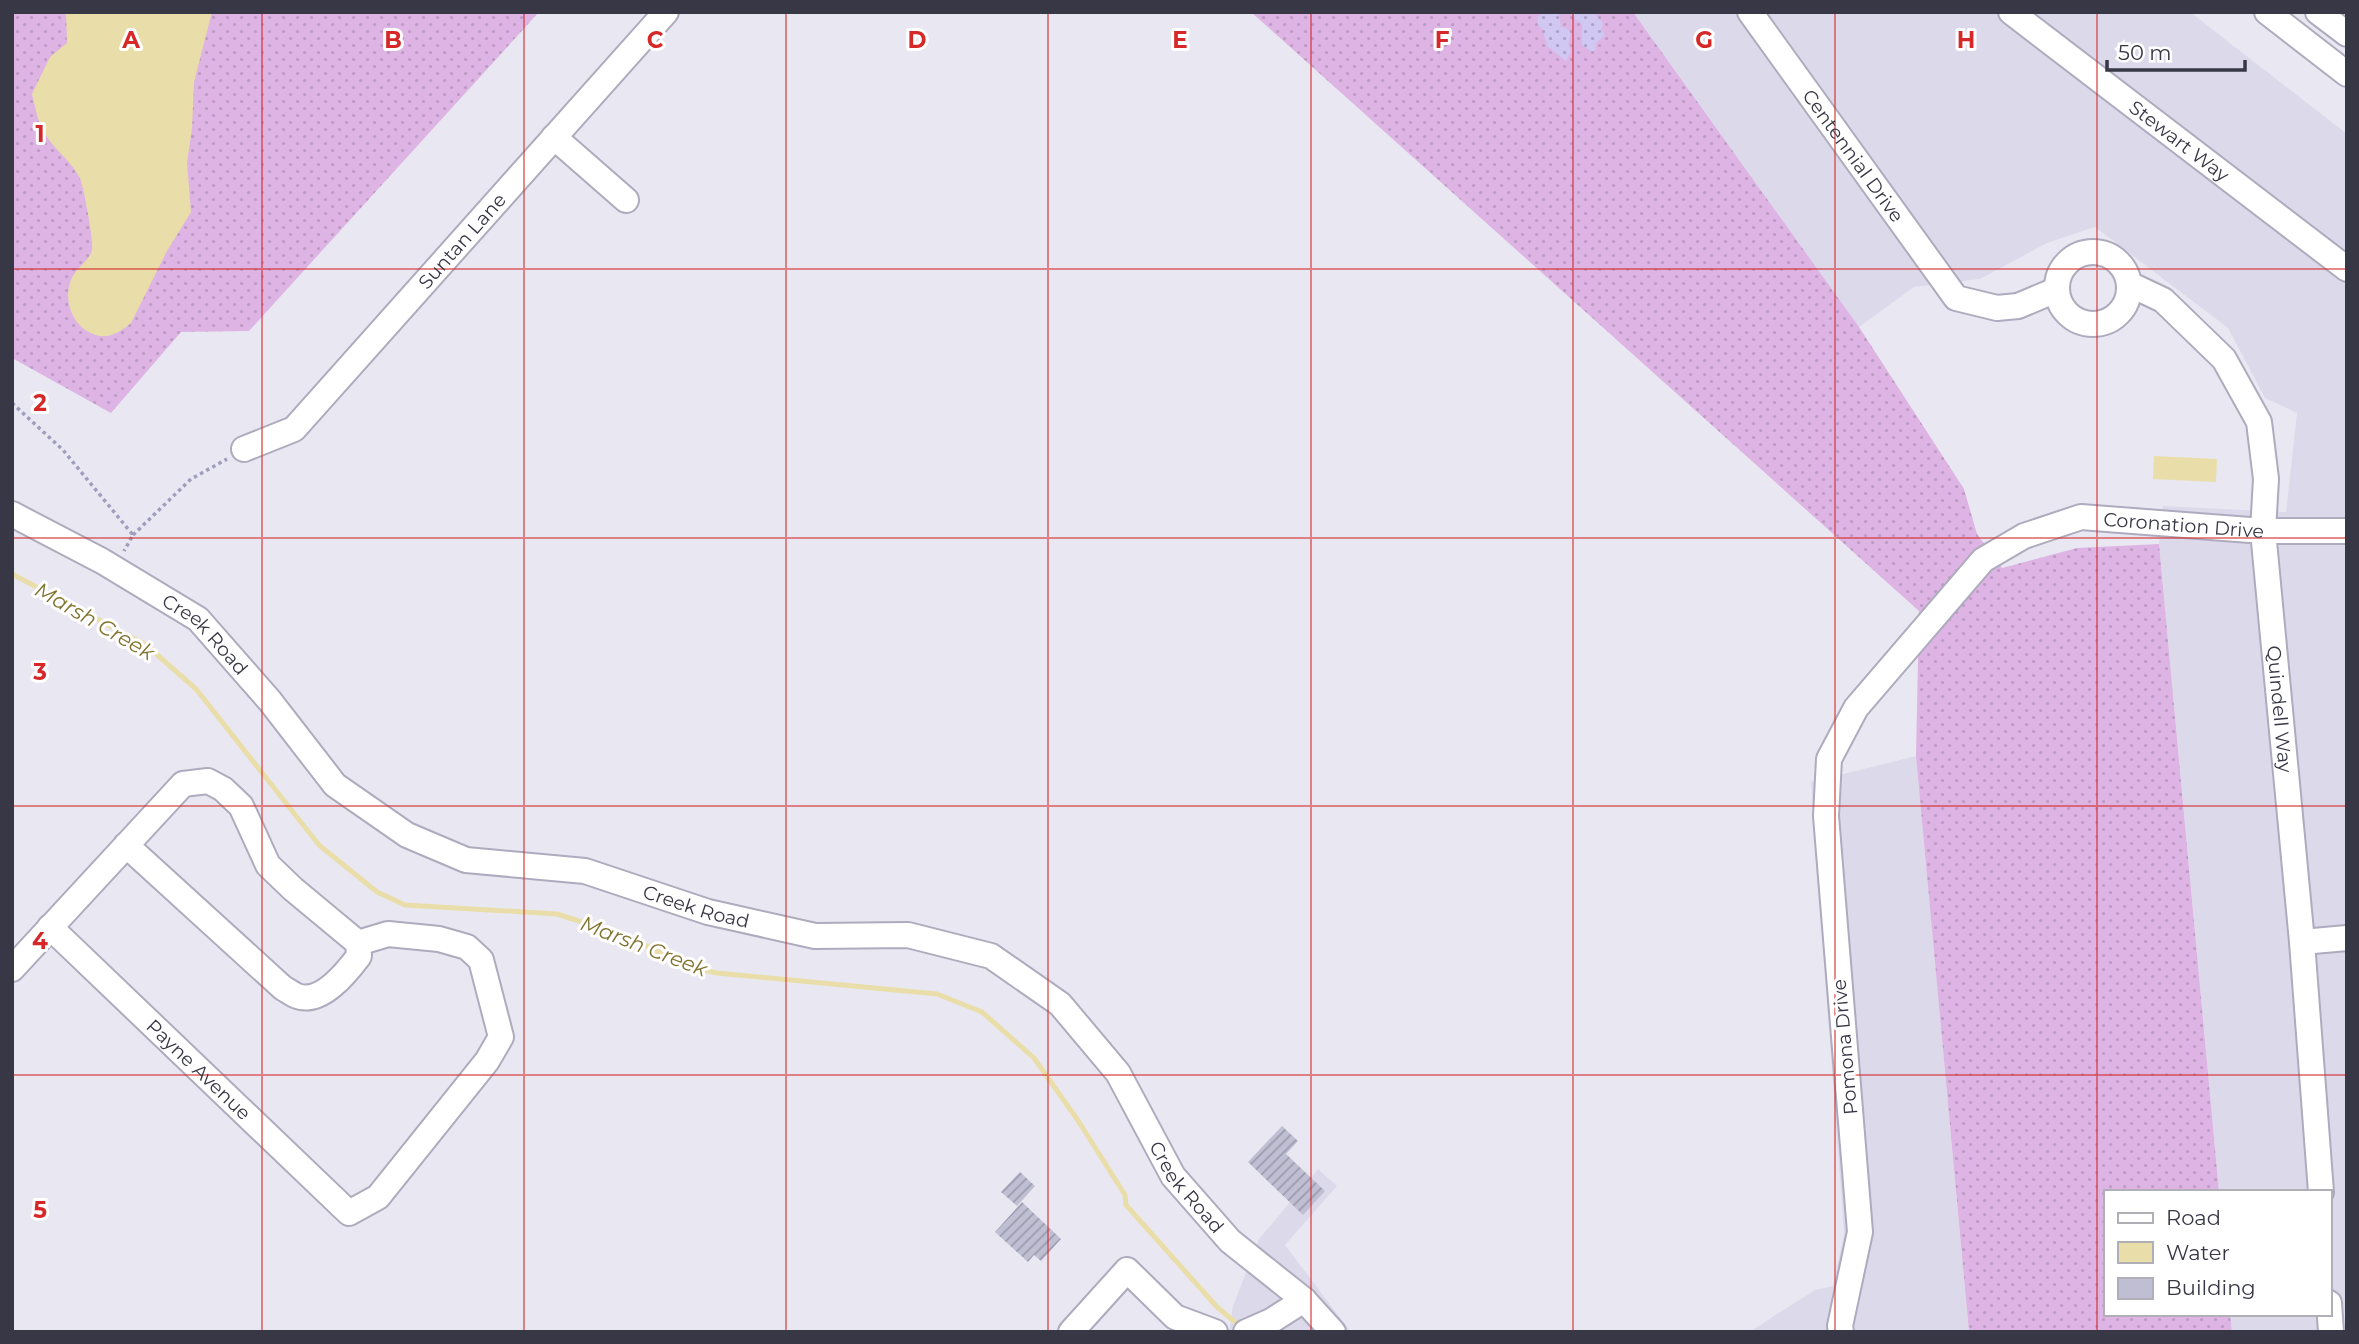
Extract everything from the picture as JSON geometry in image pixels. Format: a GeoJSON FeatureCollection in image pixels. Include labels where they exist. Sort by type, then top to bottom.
{"type":"FeatureCollection","features":[{"type":"Feature","properties":{"kind":"street","name":"Suntan Lane"},"geometry":{"type":"LineString","coordinates":[[244,449],[293,429],[666,12]]}},
{"type":"Feature","properties":{"kind":"street","name":"Centennial Drive"},"geometry":{"type":"LineString","coordinates":[[1750,12],[1956,298],[1997,308],[2018,306],[2056,290]]}},
{"type":"Feature","properties":{"kind":"street","name":"Stewart Way"},"geometry":{"type":"LineString","coordinates":[[2011,12],[2347,269]]}},
{"type":"Feature","properties":{"kind":"street"},"geometry":{"type":"LineString","coordinates":[[2267,12],[2347,74]]}},
{"type":"Feature","properties":{"kind":"street"},"geometry":{"type":"LineString","coordinates":[[2318,12],[2347,34]]}},
{"type":"Feature","properties":{"kind":"street"},"geometry":{"type":"LineString","coordinates":[[554,137],[626,200]]}},
{"type":"Feature","properties":{"kind":"street","name":"Quindell Way"},"geometry":{"type":"LineString","coordinates":[[2056,290],[2064,266],[2075,257],[2089,252],[2103,253],[2116,260],[2125,270],[2129,284],[2163,300],[2224,359],[2259,422],[2266,480],[2263,531],[2302,942],[2321,1190]]}},
{"type":"Feature","properties":{"kind":"street"},"geometry":{"type":"LineString","coordinates":[[2056,290],[2061,306],[2071,317],[2083,323],[2097,324],[2111,320],[2122,311],[2128,298],[2129,284]]}},
{"type":"Feature","properties":{"kind":"street","name":"Creek Road"},"geometry":{"type":"LineString","coordinates":[[12,514],[115,569],[198,619],[270,701],[335,785],[407,835],[466,860],[584,871],[708,912],[816,936],[908,935],[991,956],[1060,1004],[1118,1073],[1173,1176],[1230,1241],[1304,1300],[1333,1332]]}},
{"type":"Feature","properties":{"kind":"street","name":"Coronation Drive"},"geometry":{"type":"LineString","coordinates":[[1829,759],[1856,708],[1983,560],[2024,536],[2081,517],[2263,531],[2347,531]]}},
{"type":"Feature","properties":{"kind":"street","name":"Pomona Drive"},"geometry":{"type":"LineString","coordinates":[[1829,759],[1826,816],[1860,1232],[1846,1294],[1841,1332]]}},
{"type":"Feature","properties":{"kind":"street"},"geometry":{"type":"LineString","coordinates":[[12,969],[50,927],[126,845],[183,784],[208,781],[223,789],[241,806],[268,865],[358,943],[359,956],[321,994],[305,998],[298,996],[283,988],[126,845]]}},
{"type":"Feature","properties":{"kind":"street","name":"Payne Avenue"},"geometry":{"type":"LineString","coordinates":[[50,927],[349,1213],[378,1197],[487,1061],[501,1037],[481,960],[467,947],[439,939],[388,934],[358,943]]}},
{"type":"Feature","properties":{"kind":"street"},"geometry":{"type":"LineString","coordinates":[[2302,942],[2347,938]]}},
{"type":"Feature","properties":{"kind":"street"},"geometry":{"type":"LineString","coordinates":[[1071,1332],[1127,1270],[1175,1317],[1215,1332]]}},
{"type":"Feature","properties":{"kind":"street"},"geometry":{"type":"LineString","coordinates":[[1250,1330],[1304,1300]]}},
{"type":"Feature","properties":{"kind":"path"},"geometry":{"type":"LineString","coordinates":[[12,403],[63,450],[133,535]]}},
{"type":"Feature","properties":{"kind":"path"},"geometry":{"type":"LineString","coordinates":[[115,569],[133,535],[191,479],[244,449]]}},
{"type":"Feature","properties":{"kind":"shaded area"},"geometry":{"type":"Polygon","coordinates":[[[12,12],[539,12],[249,331],[181,332],[111,413],[12,358],[12,12]]]}},
{"type":"Feature","properties":{"kind":"shaded area"},"geometry":{"type":"Polygon","coordinates":[[[1251,12],[1633,12],[1859,327],[1964,489],[1977,534],[2002,568],[2077,548],[2159,544],[2219,1190],[2104,1190],[2104,1316],[2230,1316],[2232,1332],[1969,1332],[1916,756],[1919,611],[1251,12]]]}},
{"type":"Feature","properties":{"kind":"shaded area"},"geometry":{"type":"Polygon","coordinates":[[[1633,12],[2190,12],[2347,134],[2347,1332],[2232,1332],[2230,1316],[2331,1316],[2331,1190],[2219,1190],[2159,544],[2163,506],[2286,512],[2297,413],[2265,398],[2228,328],[2095,227],[2047,243],[1980,279],[1914,287],[1859,327],[1633,12]]]}},
{"type":"Feature","properties":{"kind":"shaded area"},"geometry":{"type":"Polygon","coordinates":[[[1916,756],[1969,1332],[1749,1332],[1815,1290],[1833,1286],[1844,1234],[1811,782],[1916,756]]]}},
{"type":"Feature","properties":{"kind":"shaded area"},"geometry":{"type":"Polygon","coordinates":[[[1318,1169],[1337,1186],[1285,1245],[1351,1332],[1229,1332],[1233,1306],[1259,1239],[1318,1169]]]}},
{"type":"Feature","properties":{"kind":"sand"},"geometry":{"type":"Polygon","coordinates":[[[1543,12],[1559,13],[1561,27],[1571,33],[1568,44],[1571,51],[1566,61],[1547,46],[1543,30],[1537,24],[1538,17],[1543,12]]]}},
{"type":"Feature","properties":{"kind":"sand"},"geometry":{"type":"Polygon","coordinates":[[[1573,12],[1594,12],[1603,23],[1601,29],[1605,35],[1596,43],[1593,52],[1582,45],[1582,24],[1575,19],[1573,12]]]}},
{"type":"Feature","properties":{"kind":"water"},"geometry":{"type":"Polygon","coordinates":[[[66,12],[212,12],[194,82],[187,163],[191,212],[167,251],[131,323],[108,336],[98,336],[86,330],[71,312],[68,296],[71,280],[92,250],[92,237],[81,181],[43,130],[32,94],[50,57],[67,43],[66,12]]]}},
{"type":"Feature","properties":{"kind":"water"},"geometry":{"type":"Polygon","coordinates":[[[2154,456],[2217,459],[2216,482],[2153,479],[2154,456]]]}},
{"type":"Feature","properties":{"kind":"building"},"geometry":{"type":"Polygon","coordinates":[[[1282,1126],[1298,1141],[1286,1154],[1325,1191],[1303,1215],[1248,1162],[1282,1126]]]}},
{"type":"Feature","properties":{"kind":"building"},"geometry":{"type":"Polygon","coordinates":[[[1020,1172],[1035,1186],[1017,1206],[1001,1192],[1020,1172]]]}},
{"type":"Feature","properties":{"kind":"building"},"geometry":{"type":"Polygon","coordinates":[[[1022,1202],[1061,1239],[1041,1261],[1034,1255],[1028,1262],[995,1232],[1022,1202]]]}},
{"type":"Feature","properties":{"kind":"waterway","name":"Marsh Creek"},"geometry":{"type":"LineString","coordinates":[[12,574],[146,645],[196,689],[319,845],[377,892],[405,905],[557,914],[629,937],[686,966],[717,973],[937,994],[982,1012],[1034,1058],[1125,1195],[1126,1205],[1217,1307],[1241,1327]]}}]}
